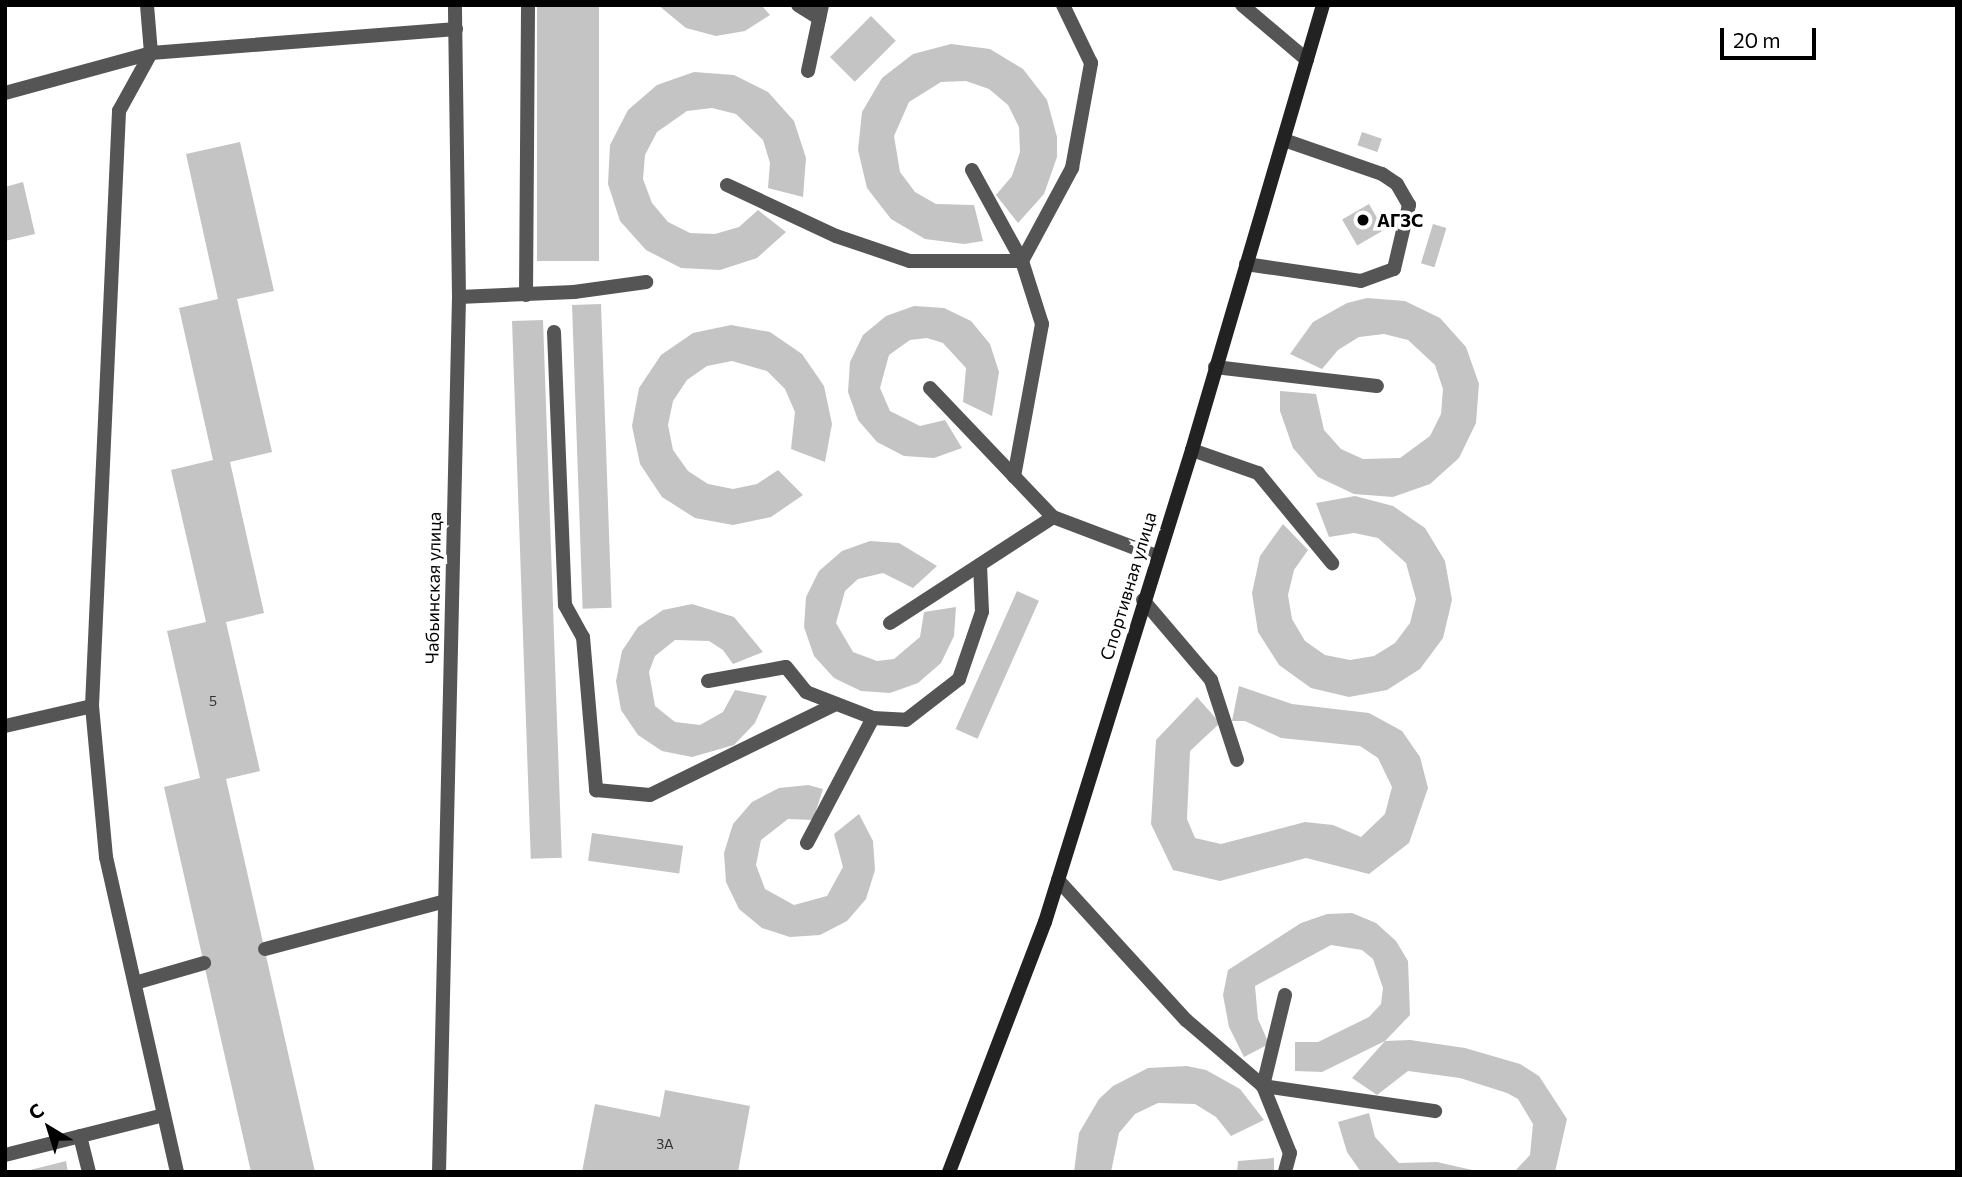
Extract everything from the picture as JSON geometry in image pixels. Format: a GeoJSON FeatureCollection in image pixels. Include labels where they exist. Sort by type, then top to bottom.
{"type":"FeatureCollection","features":[{"type":"Feature","properties":{"kind":"street"},"geometry":{"type":"LineString","coordinates":[[147,5],[151,53],[119,111],[92,706],[106,857],[177,1172]]}},
{"type":"Feature","properties":{"kind":"street","name":"Чабьинская улица"},"geometry":{"type":"LineString","coordinates":[[439,1172],[459,298],[454,5]]}},
{"type":"Feature","properties":{"kind":"street"},"geometry":{"type":"LineString","coordinates":[[526,295],[528,5]]}},
{"type":"Feature","properties":{"kind":"street"},"geometry":{"type":"LineString","coordinates":[[798,5],[821,12],[808,71]]}},
{"type":"Feature","properties":{"kind":"street"},"geometry":{"type":"LineString","coordinates":[[1022,261],[1072,168],[1091,63],[1063,5]]}},
{"type":"Feature","properties":{"kind":"street"},"geometry":{"type":"LineString","coordinates":[[1242,5],[1307,60]]}},
{"type":"Feature","properties":{"kind":"street","name":"Спортивная улица"},"geometry":{"type":"LineString","coordinates":[[948,1172],[1058,880],[1156,556],[1192,450],[1323,5]]}},
{"type":"Feature","properties":{"kind":"street"},"geometry":{"type":"LineString","coordinates":[[5,93],[151,53],[456,29]]}},
{"type":"Feature","properties":{"kind":"street"},"geometry":{"type":"LineString","coordinates":[[1246,264],[1361,281],[1394,268],[1409,205],[1397,184],[1382,174],[1284,140]]}},
{"type":"Feature","properties":{"kind":"street"},"geometry":{"type":"LineString","coordinates":[[972,170],[1022,261],[1042,324],[1013,476]]}},
{"type":"Feature","properties":{"kind":"street"},"geometry":{"type":"LineString","coordinates":[[727,185],[836,236],[910,261],[1022,261]]}},
{"type":"Feature","properties":{"kind":"street"},"geometry":{"type":"LineString","coordinates":[[459,298],[526,295],[646,282]]}},
{"type":"Feature","properties":{"kind":"street"},"geometry":{"type":"LineString","coordinates":[[554,332],[565,605],[583,637],[596,790],[650,795],[836,704]]}},
{"type":"Feature","properties":{"kind":"street"},"geometry":{"type":"LineString","coordinates":[[1215,367],[1377,386]]}},
{"type":"Feature","properties":{"kind":"street"},"geometry":{"type":"LineString","coordinates":[[930,388],[1053,517],[1156,556]]}},
{"type":"Feature","properties":{"kind":"street"},"geometry":{"type":"LineString","coordinates":[[1192,450],[1258,473],[1332,563]]}},
{"type":"Feature","properties":{"kind":"street"},"geometry":{"type":"LineString","coordinates":[[890,623],[1053,517]]}},
{"type":"Feature","properties":{"kind":"street"},"geometry":{"type":"LineString","coordinates":[[708,681],[786,667],[806,692],[873,718],[906,720],[959,679],[982,612],[980,565]]}},
{"type":"Feature","properties":{"kind":"street"},"geometry":{"type":"LineString","coordinates":[[1143,600],[1211,680],[1237,760]]}},
{"type":"Feature","properties":{"kind":"street"},"geometry":{"type":"LineString","coordinates":[[5,726],[92,706]]}},
{"type":"Feature","properties":{"kind":"street"},"geometry":{"type":"LineString","coordinates":[[807,843],[873,718]]}},
{"type":"Feature","properties":{"kind":"street"},"geometry":{"type":"LineString","coordinates":[[1058,880],[1186,1020],[1263,1086],[1290,1153],[1286,1172]]}},
{"type":"Feature","properties":{"kind":"street"},"geometry":{"type":"LineString","coordinates":[[265,948],[445,901]]}},
{"type":"Feature","properties":{"kind":"street"},"geometry":{"type":"LineString","coordinates":[[135,983],[204,963]]}},
{"type":"Feature","properties":{"kind":"street"},"geometry":{"type":"LineString","coordinates":[[1263,1086],[1285,995]]}},
{"type":"Feature","properties":{"kind":"street"},"geometry":{"type":"LineString","coordinates":[[1263,1086],[1435,1111]]}},
{"type":"Feature","properties":{"kind":"street"},"geometry":{"type":"LineString","coordinates":[[5,1155],[164,1115]]}},
{"type":"Feature","properties":{"kind":"street"},"geometry":{"type":"LineString","coordinates":[[80,1136],[89,1172]]}},
{"type":"Feature","properties":{"kind":"building"},"geometry":{"type":"Polygon","coordinates":[[[537,5],[599,5],[599,261],[537,261],[537,5]]]}},
{"type":"Feature","properties":{"kind":"building"},"geometry":{"type":"Polygon","coordinates":[[[658,5],[761,5],[770,15],[745,31],[716,36],[686,28],[658,5]]]}},
{"type":"Feature","properties":{"kind":"building"},"geometry":{"type":"Polygon","coordinates":[[[871,16],[896,41],[855,82],[830,57],[871,16]]]}},
{"type":"Feature","properties":{"kind":"building"},"geometry":{"type":"Polygon","coordinates":[[[951,44],[990,49],[1023,69],[1047,100],[1057,137],[1057,157],[1044,194],[1018,223],[996,195],[1012,176],[1020,152],[1019,127],[1008,105],[989,89],[966,81],[941,82],[909,102],[894,136],[900,172],[915,192],[936,204],[974,205],[983,241],[964,244],[925,239],[891,219],[867,188],[858,150],[862,112],[882,78],[913,54],[951,44]]]}},
{"type":"Feature","properties":{"kind":"building"},"geometry":{"type":"Polygon","coordinates":[[[694,72],[734,75],[768,92],[794,121],[806,158],[803,197],[768,188],[770,163],[763,140],[736,114],[712,108],[687,111],[657,132],[645,155],[643,179],[652,203],[668,222],[690,233],[715,234],[739,227],[758,210],[786,232],[757,258],[720,270],[681,268],[646,250],[620,221],[608,184],[610,145],[628,110],[657,85],[694,72]]]}},
{"type":"Feature","properties":{"kind":"building"},"geometry":{"type":"Polygon","coordinates":[[[1362,132],[1382,139],[1377,152],[1357,145],[1362,132]]]}},
{"type":"Feature","properties":{"kind":"building"},"geometry":{"type":"Polygon","coordinates":[[[240,142],[274,291],[237,299],[272,452],[230,462],[264,613],[226,622],[260,771],[226,779],[315,1172],[251,1172],[164,787],[200,778],[167,631],[206,622],[171,470],[213,460],[179,308],[218,299],[186,154],[240,142]]]}},
{"type":"Feature","properties":{"kind":"building"},"geometry":{"type":"Polygon","coordinates":[[[23,182],[35,234],[5,241],[5,187],[23,182]]]}},
{"type":"Feature","properties":{"kind":"building"},"geometry":{"type":"Polygon","coordinates":[[[1369,204],[1384,230],[1357,245],[1342,220],[1369,204]]]}},
{"type":"Feature","properties":{"kind":"building"},"geometry":{"type":"Polygon","coordinates":[[[1433,224],[1446,228],[1434,267],[1421,263],[1433,224]]]}},
{"type":"Feature","properties":{"kind":"building"},"geometry":{"type":"Polygon","coordinates":[[[1367,298],[1405,301],[1440,318],[1466,347],[1479,384],[1476,423],[1459,458],[1430,484],[1393,497],[1354,494],[1318,477],[1293,448],[1280,411],[1280,391],[1316,394],[1324,430],[1341,449],[1363,459],[1400,458],[1430,436],[1441,414],[1443,389],[1435,365],[1408,340],[1384,334],[1359,337],[1338,350],[1322,369],[1290,354],[1313,322],[1347,303],[1367,298]]]}},
{"type":"Feature","properties":{"kind":"building"},"geometry":{"type":"Polygon","coordinates":[[[601,304],[612,608],[583,609],[572,305],[601,304]]]}},
{"type":"Feature","properties":{"kind":"building"},"geometry":{"type":"Polygon","coordinates":[[[914,306],[944,308],[971,321],[990,344],[999,372],[992,416],[963,402],[966,368],[943,343],[927,338],[910,340],[889,355],[880,388],[890,411],[920,426],[945,420],[962,448],[934,458],[904,456],[877,442],[858,420],[848,392],[850,362],[863,335],[886,316],[914,306]]]}},
{"type":"Feature","properties":{"kind":"building"},"geometry":{"type":"Polygon","coordinates":[[[543,320],[562,858],[531,859],[512,321],[543,320]]]}},
{"type":"Feature","properties":{"kind":"building"},"geometry":{"type":"Polygon","coordinates":[[[731,325],[770,332],[802,354],[824,386],[832,424],[825,462],[791,449],[795,412],[785,389],[767,371],[732,361],[707,366],[687,380],[673,401],[668,425],[673,450],[688,471],[708,484],[733,489],[757,484],[778,470],[803,495],[771,517],[733,525],[695,518],[662,497],[640,464],[632,426],[639,388],[661,355],[693,333],[731,325]]]}},
{"type":"Feature","properties":{"kind":"building"},"geometry":{"type":"Polygon","coordinates":[[[1355,496],[1393,506],[1425,528],[1445,561],[1452,600],[1443,638],[1420,669],[1387,690],[1349,697],[1311,688],[1279,665],[1258,632],[1252,593],[1260,556],[1283,524],[1308,550],[1294,570],[1288,595],[1292,619],[1305,641],[1325,655],[1350,660],[1374,656],[1395,643],[1410,623],[1416,599],[1406,563],[1378,538],[1354,533],[1329,537],[1316,503],[1355,496]]]}},
{"type":"Feature","properties":{"kind":"building"},"geometry":{"type":"Polygon","coordinates":[[[870,541],[899,543],[937,566],[913,588],[883,573],[858,579],[845,591],[836,623],[853,652],[877,661],[894,659],[920,637],[924,612],[956,607],[954,636],[941,663],[918,683],[890,693],[861,691],[834,678],[814,656],[804,627],[806,597],[819,571],[842,551],[870,541]]]}},
{"type":"Feature","properties":{"kind":"building"},"geometry":{"type":"Polygon","coordinates":[[[1017,591],[1039,601],[978,739],[956,729],[1017,591]]]}},
{"type":"Feature","properties":{"kind":"building"},"geometry":{"type":"Polygon","coordinates":[[[692,604],[734,617],[763,652],[733,664],[723,650],[709,641],[675,640],[655,656],[649,672],[655,706],[675,722],[700,725],[723,712],[735,690],[767,696],[755,723],[734,745],[692,757],[662,751],[638,735],[621,710],[616,681],[622,651],[638,627],[663,610],[692,604]]]}},
{"type":"Feature","properties":{"kind":"building"},"geometry":{"type":"Polygon","coordinates":[[[1239,686],[1292,704],[1369,713],[1402,731],[1420,757],[1428,788],[1409,843],[1369,874],[1306,858],[1220,881],[1173,870],[1151,824],[1156,740],[1197,697],[1220,723],[1190,751],[1187,819],[1195,838],[1221,844],[1305,822],[1333,825],[1361,837],[1385,814],[1392,787],[1378,758],[1360,746],[1281,738],[1245,721],[1232,721],[1239,686]]]}},
{"type":"Feature","properties":{"kind":"building"},"geometry":{"type":"Polygon","coordinates":[[[808,785],[823,789],[813,820],[788,819],[761,840],[756,865],[765,889],[794,905],[827,896],[843,867],[834,834],[859,814],[873,841],[875,870],[866,899],[847,921],[820,935],[790,937],[762,928],[739,909],[726,882],[724,853],[733,824],[752,802],[779,788],[808,785]]]}},
{"type":"Feature","properties":{"kind":"building"},"geometry":{"type":"Polygon","coordinates":[[[592,833],[683,846],[679,874],[588,861],[592,833]]]}},
{"type":"Feature","properties":{"kind":"building"},"geometry":{"type":"Polygon","coordinates":[[[1352,913],[1376,923],[1396,941],[1408,961],[1410,1015],[1385,1041],[1322,1072],[1295,1071],[1295,1042],[1318,1042],[1369,1017],[1381,1004],[1383,988],[1373,959],[1362,950],[1331,945],[1255,986],[1258,1019],[1269,1044],[1244,1057],[1229,1027],[1223,995],[1228,970],[1301,923],[1327,914],[1352,913]]]}},
{"type":"Feature","properties":{"kind":"building"},"geometry":{"type":"Polygon","coordinates":[[[1410,1040],[1465,1048],[1520,1064],[1539,1076],[1567,1119],[1555,1172],[1514,1172],[1530,1155],[1533,1124],[1518,1099],[1507,1093],[1460,1078],[1408,1071],[1377,1095],[1352,1078],[1385,1041],[1410,1040]]]}},
{"type":"Feature","properties":{"kind":"building"},"geometry":{"type":"Polygon","coordinates":[[[1187,1066],[1206,1070],[1240,1089],[1264,1120],[1231,1136],[1216,1117],[1195,1104],[1158,1103],[1135,1114],[1119,1133],[1111,1172],[1074,1172],[1079,1133],[1099,1099],[1113,1086],[1148,1068],[1187,1066]]]}},
{"type":"Feature","properties":{"kind":"building"},"geometry":{"type":"Polygon","coordinates":[[[665,1090],[750,1106],[738,1172],[582,1172],[595,1104],[660,1117],[665,1090]]]}},
{"type":"Feature","properties":{"kind":"building"},"geometry":{"type":"Polygon","coordinates":[[[1369,1113],[1375,1137],[1399,1163],[1437,1162],[1481,1172],[1361,1172],[1347,1152],[1338,1122],[1369,1113]]]}},
{"type":"Feature","properties":{"kind":"building"},"geometry":{"type":"Polygon","coordinates":[[[1274,1158],[1274,1172],[1237,1172],[1238,1161],[1274,1158]]]}},
{"type":"Feature","properties":{"kind":"building"},"geometry":{"type":"Polygon","coordinates":[[[66,1161],[68,1172],[26,1172],[26,1171],[66,1161]]]}},
{"type":"Feature","properties":{"kind":"place","name":"АГЗС"},"geometry":{"type":"Point","coordinates":[1363,220]}}]}
